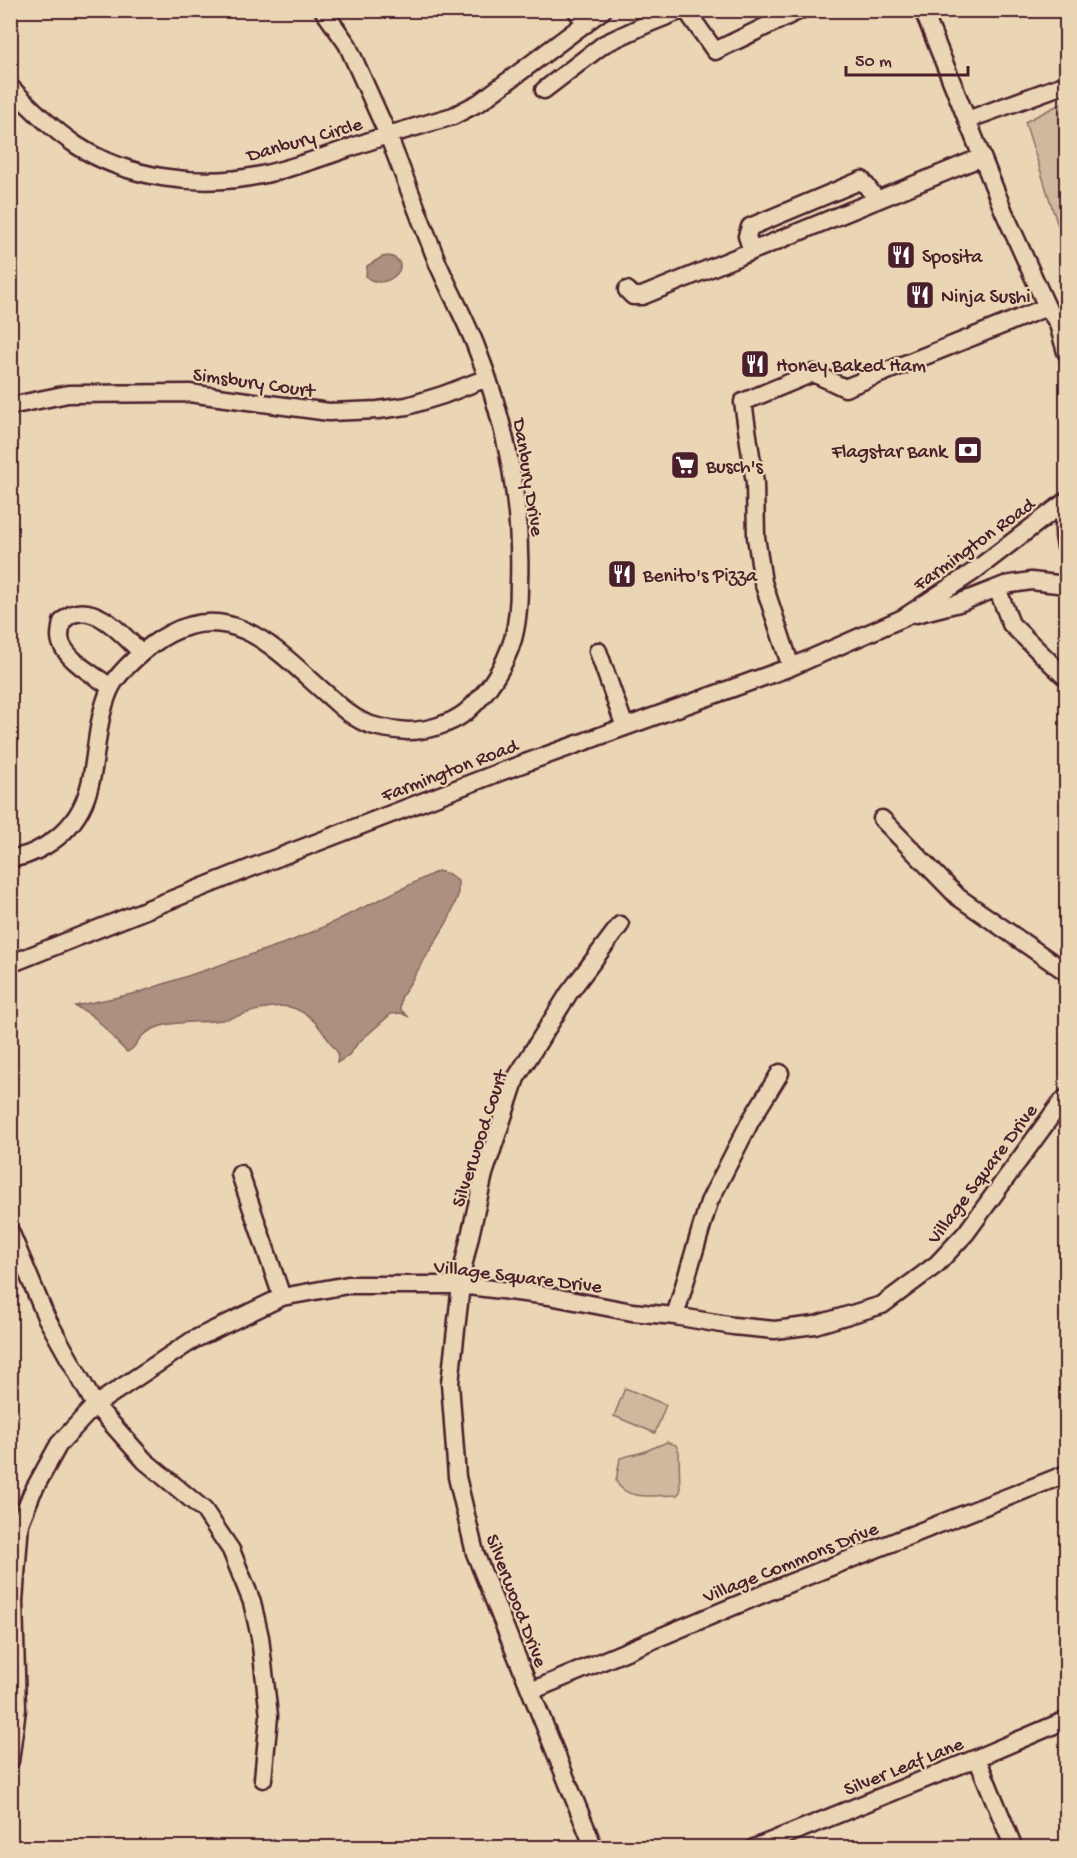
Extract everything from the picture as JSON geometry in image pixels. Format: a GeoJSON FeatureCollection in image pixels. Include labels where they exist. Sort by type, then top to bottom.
{"type":"FeatureCollection","features":[{"type":"Feature","properties":{"kind":"street","name":"Danbury Circle"},"geometry":{"type":"LineString","coordinates":[[10,87],[47,124],[77,146],[113,164],[145,174],[194,181],[260,175],[388,135],[347,45],[323,10]]}},
{"type":"Feature","properties":{"kind":"street"},"geometry":{"type":"LineString","coordinates":[[388,135],[453,116],[480,102],[581,17],[603,10]]}},
{"type":"Feature","properties":{"kind":"street"},"geometry":{"type":"LineString","coordinates":[[543,90],[604,44],[682,10]]}},
{"type":"Feature","properties":{"kind":"street"},"geometry":{"type":"LineString","coordinates":[[686,10],[715,51],[800,10]]}},
{"type":"Feature","properties":{"kind":"street"},"geometry":{"type":"LineString","coordinates":[[923,10],[1004,212],[1047,307],[1062,329],[1066,352]]}},
{"type":"Feature","properties":{"kind":"street"},"geometry":{"type":"LineString","coordinates":[[967,120],[1066,84]]}},
{"type":"Feature","properties":{"kind":"street","name":"Danbury Drive"},"geometry":{"type":"LineString","coordinates":[[10,858],[18,858],[37,851],[55,840],[71,825],[85,803],[93,775],[96,743],[111,687],[141,652],[184,626],[204,622],[249,630],[348,713],[369,725],[394,730],[419,731],[443,725],[464,714],[493,683],[513,638],[519,608],[518,515],[506,439],[475,342],[439,266],[388,135]]}},
{"type":"Feature","properties":{"kind":"street"},"geometry":{"type":"LineString","coordinates":[[627,290],[633,296],[642,296],[982,156]]}},
{"type":"Feature","properties":{"kind":"street"},"geometry":{"type":"LineString","coordinates":[[752,251],[747,236],[750,227],[807,202],[862,180],[877,200]]}},
{"type":"Feature","properties":{"kind":"street"},"geometry":{"type":"LineString","coordinates":[[807,202],[817,224]]}},
{"type":"Feature","properties":{"kind":"street"},"geometry":{"type":"LineString","coordinates":[[791,668],[763,582],[756,537],[755,483],[743,402],[813,373],[845,388],[1047,307]]}},
{"type":"Feature","properties":{"kind":"street","name":"Simsbury Court"},"geometry":{"type":"LineString","coordinates":[[10,406],[68,394],[189,393],[329,412],[378,410],[416,403],[487,378]]}},
{"type":"Feature","properties":{"kind":"street","name":"Farmington Road"},"geometry":{"type":"LineString","coordinates":[[903,618],[973,572],[1066,501]]}},
{"type":"Feature","properties":{"kind":"street"},"geometry":{"type":"LineString","coordinates":[[1066,509],[1064,518],[1066,547]]}},
{"type":"Feature","properties":{"kind":"street","name":"Farmington Road"},"geometry":{"type":"LineString","coordinates":[[10,964],[264,862],[501,772],[791,668],[903,618],[959,603],[997,588],[1031,581],[1066,585]]}},
{"type":"Feature","properties":{"kind":"street"},"geometry":{"type":"LineString","coordinates":[[997,588],[1011,624],[1065,678]]}},
{"type":"Feature","properties":{"kind":"street"},"geometry":{"type":"LineString","coordinates":[[111,687],[64,650],[60,638],[62,622],[72,614],[87,612],[101,618],[141,652]]}},
{"type":"Feature","properties":{"kind":"street"},"geometry":{"type":"LineString","coordinates":[[598,651],[625,727]]}},
{"type":"Feature","properties":{"kind":"street"},"geometry":{"type":"LineString","coordinates":[[882,819],[958,897],[1066,972]]}},
{"type":"Feature","properties":{"kind":"street","name":"Silverwood Court"},"geometry":{"type":"LineString","coordinates":[[460,1285],[484,1174],[516,1078],[569,993],[621,925]]}},
{"type":"Feature","properties":{"kind":"street"},"geometry":{"type":"LineString","coordinates":[[675,1316],[708,1202],[751,1120],[780,1073]]}},
{"type":"Feature","properties":{"kind":"street","name":"Village Square Drive"},"geometry":{"type":"LineString","coordinates":[[10,1761],[17,1709],[14,1601],[20,1523],[32,1493],[59,1444],[95,1405],[192,1340],[282,1297],[348,1285],[460,1285],[733,1326],[775,1330],[815,1324],[882,1305],[937,1264],[966,1233],[1066,1098]]}},
{"type":"Feature","properties":{"kind":"street"},"geometry":{"type":"LineString","coordinates":[[240,1174],[282,1297]]}},
{"type":"Feature","properties":{"kind":"street"},"geometry":{"type":"LineString","coordinates":[[10,1231],[46,1317],[95,1405],[145,1461],[204,1510],[231,1550],[252,1602],[260,1637],[269,1716],[263,1779]]}},
{"type":"Feature","properties":{"kind":"street","name":"Silverwood Drive"},"geometry":{"type":"LineString","coordinates":[[460,1285],[450,1383],[457,1478],[475,1553],[594,1848]]}},
{"type":"Feature","properties":{"kind":"street","name":"Village Commons Drive"},"geometry":{"type":"LineString","coordinates":[[531,1691],[782,1586],[1066,1474]]}},
{"type":"Feature","properties":{"kind":"street","name":"Silver Leaf Lane"},"geometry":{"type":"LineString","coordinates":[[754,1848],[1066,1720]]}},
{"type":"Feature","properties":{"kind":"street"},"geometry":{"type":"LineString","coordinates":[[977,1758],[1014,1848]]}},
{"type":"Feature","properties":{"kind":"shaded area"},"geometry":{"type":"Polygon","coordinates":[[[1066,101],[1066,240],[1058,226],[1025,122],[1066,101]]]}},
{"type":"Feature","properties":{"kind":"shaded area"},"geometry":{"type":"Polygon","coordinates":[[[389,256],[397,260],[400,265],[395,276],[381,282],[373,281],[366,276],[367,266],[382,257],[389,256]]]}},
{"type":"Feature","properties":{"kind":"shaded area"},"geometry":{"type":"Polygon","coordinates":[[[438,871],[449,874],[458,881],[458,895],[449,919],[401,998],[400,1009],[409,1017],[401,1013],[391,1014],[358,1043],[348,1056],[337,1063],[338,1053],[316,1023],[305,1014],[289,1007],[270,1007],[222,1020],[165,1025],[146,1033],[127,1052],[98,1021],[75,1006],[137,993],[291,941],[438,871]]]}},
{"type":"Feature","properties":{"kind":"shaded area"},"geometry":{"type":"Polygon","coordinates":[[[625,1388],[666,1405],[655,1433],[614,1416],[625,1388]]]}},
{"type":"Feature","properties":{"kind":"shaded area"},"geometry":{"type":"Polygon","coordinates":[[[667,1442],[676,1445],[679,1452],[680,1492],[677,1495],[634,1495],[621,1488],[616,1481],[620,1458],[667,1442]]]}},
{"type":"Feature","properties":{"kind":"place","name":"Sposita"},"geometry":{"type":"Point","coordinates":[901,255]}},
{"type":"Feature","properties":{"kind":"place","name":"Ninja Sushi"},"geometry":{"type":"Point","coordinates":[920,295]}},
{"type":"Feature","properties":{"kind":"place","name":"Honey Baked Ham"},"geometry":{"type":"Point","coordinates":[755,364]}},
{"type":"Feature","properties":{"kind":"place","name":"Flagstar Bank"},"geometry":{"type":"Point","coordinates":[968,450]}},
{"type":"Feature","properties":{"kind":"place","name":"Busch's"},"geometry":{"type":"Point","coordinates":[685,465]}},
{"type":"Feature","properties":{"kind":"place","name":"Benito's Pizza"},"geometry":{"type":"Point","coordinates":[622,574]}}]}
